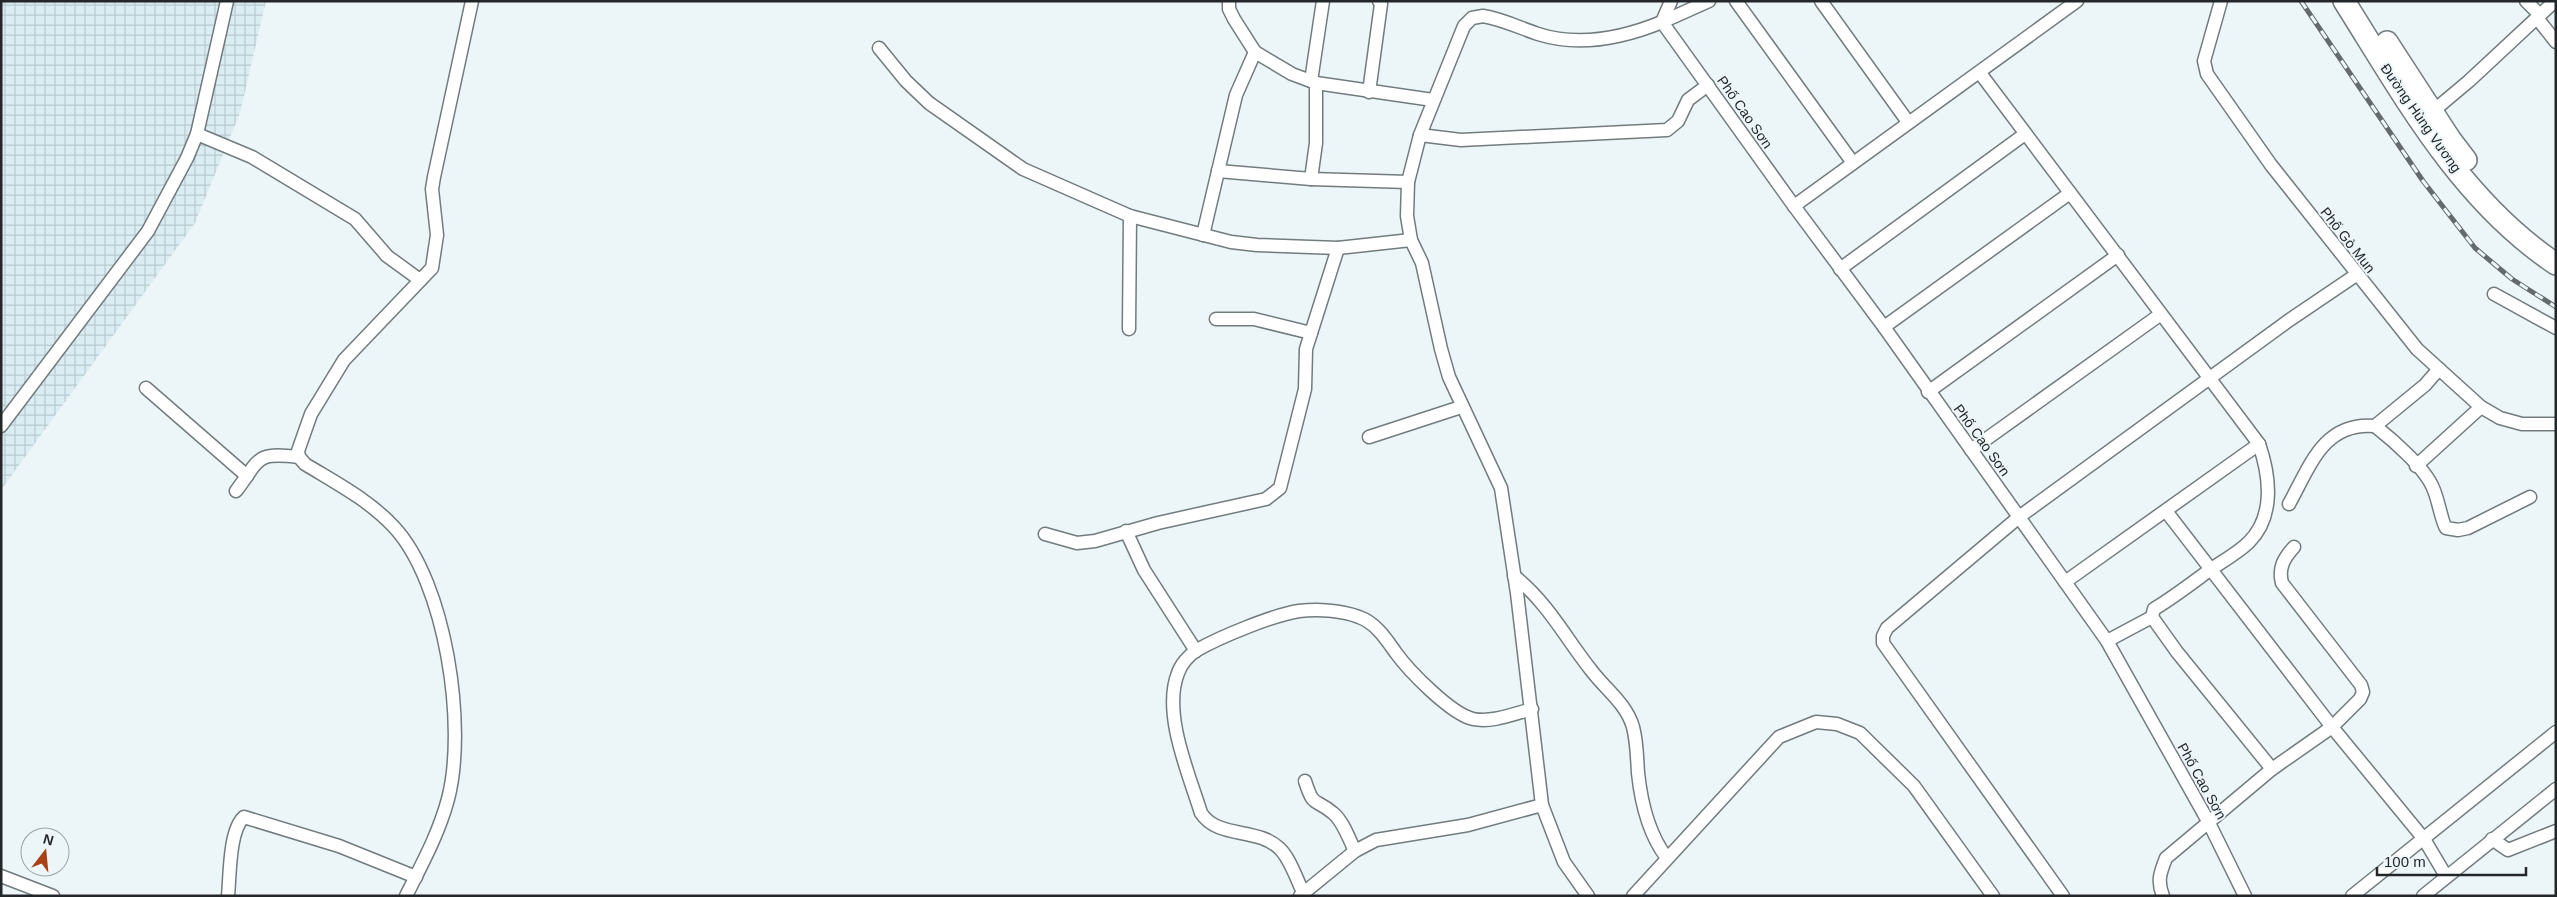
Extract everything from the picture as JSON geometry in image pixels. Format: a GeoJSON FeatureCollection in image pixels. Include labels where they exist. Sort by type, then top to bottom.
{"type":"FeatureCollection","features":[{"type":"Feature","properties":{"kind":"highway","name":"Đường Hùng Vương"},"geometry":{"type":"LineString","coordinates":[[2344,1],[2443,154],[2472,190],[2527,242],[2556,264]]}},
{"type":"Feature","properties":{"kind":"highway","name":"Đường Hùng Vương"},"geometry":{"type":"LineString","coordinates":[[2361,1],[2432,112],[2482,179],[2536,232],[2556,247]]}},
{"type":"Feature","properties":{"kind":"street"},"geometry":{"type":"LineString","coordinates":[[1,426],[148,231],[187,158],[197,134],[227,1]]}},
{"type":"Feature","properties":{"kind":"street"},"geometry":{"type":"LineString","coordinates":[[299,457],[300,442],[311,414],[344,360],[432,268],[436,254],[434,177],[472,1]]}},
{"type":"Feature","properties":{"kind":"street"},"geometry":{"type":"LineString","coordinates":[[1229,1],[1231,14],[1255,52],[1292,74],[1314,82],[1369,92],[1433,100]]}},
{"type":"Feature","properties":{"kind":"street"},"geometry":{"type":"LineString","coordinates":[[1311,179],[1316,143],[1314,82],[1323,1]]}},
{"type":"Feature","properties":{"kind":"street"},"geometry":{"type":"LineString","coordinates":[[1369,92],[1380,19],[1381,4],[1379,1]]}},
{"type":"Feature","properties":{"kind":"street"},"geometry":{"type":"LineString","coordinates":[[1662,22],[1671,1]]}},
{"type":"Feature","properties":{"kind":"street"},"geometry":{"type":"LineString","coordinates":[[1588,896],[1564,862],[1542,804],[1532,709],[1500,488],[1461,406],[1441,349],[1422,263],[1411,240],[1406,207],[1408,182],[1420,135],[1433,100],[1464,26],[1472,18],[1483,16],[1494,18],[1539,34],[1592,40],[1639,32],[1709,1]]}},
{"type":"Feature","properties":{"kind":"street"},"geometry":{"type":"LineString","coordinates":[[1736,1],[1853,163]]}},
{"type":"Feature","properties":{"kind":"street"},"geometry":{"type":"LineString","coordinates":[[1822,1],[1908,122]]}},
{"type":"Feature","properties":{"kind":"street"},"geometry":{"type":"LineString","coordinates":[[1794,206],[2077,1]]}},
{"type":"Feature","properties":{"kind":"street","name":"Phố Gò Mun"},"geometry":{"type":"LineString","coordinates":[[2220,1],[2204,61],[2207,74],[2271,165],[2405,337],[2481,407],[2500,418],[2522,424],[2556,424]]}},
{"type":"Feature","properties":{"kind":"street"},"geometry":{"type":"LineString","coordinates":[[2526,1],[2556,42]]}},
{"type":"Feature","properties":{"kind":"street"},"geometry":{"type":"LineString","coordinates":[[2432,112],[2470,81],[2555,1]]}},
{"type":"Feature","properties":{"kind":"street","name":"Phố Cao Sơn"},"geometry":{"type":"LineString","coordinates":[[1662,22],[1794,206],[1884,327],[1928,392],[2107,641],[2208,821],[2245,896]]}},
{"type":"Feature","properties":{"kind":"street"},"geometry":{"type":"LineString","coordinates":[[879,48],[906,81],[928,103],[1023,169],[1130,216],[1203,235],[1257,245],[1338,248],[1411,240]]}},
{"type":"Feature","properties":{"kind":"street"},"geometry":{"type":"LineString","coordinates":[[1203,235],[1236,95],[1255,52]]}},
{"type":"Feature","properties":{"kind":"street"},"geometry":{"type":"LineString","coordinates":[[1980,73],[2259,444],[2266,464],[2268,480],[2267,507],[2261,526],[2248,543],[2154,610],[2152,617],[2107,641]]}},
{"type":"Feature","properties":{"kind":"street"},"geometry":{"type":"LineString","coordinates":[[1420,135],[1461,140],[1667,130],[1678,121],[1688,100],[1708,85]]}},
{"type":"Feature","properties":{"kind":"street"},"geometry":{"type":"LineString","coordinates":[[197,134],[252,157],[355,219],[387,256],[420,280]]}},
{"type":"Feature","properties":{"kind":"street"},"geometry":{"type":"LineString","coordinates":[[1840,269],[2025,134]]}},
{"type":"Feature","properties":{"kind":"street"},"geometry":{"type":"LineString","coordinates":[[1218,171],[1311,179],[1408,182]]}},
{"type":"Feature","properties":{"kind":"street"},"geometry":{"type":"LineString","coordinates":[[1884,327],[2070,193]]}},
{"type":"Feature","properties":{"kind":"street"},"geometry":{"type":"LineString","coordinates":[[1129,329],[1130,216]]}},
{"type":"Feature","properties":{"kind":"street"},"geometry":{"type":"LineString","coordinates":[[1045,534],[1077,543],[1095,541],[1126,531],[1266,498],[1274,494],[1280,488],[1305,389],[1305,360],[1311,333],[1323,302],[1338,248]]}},
{"type":"Feature","properties":{"kind":"street"},"geometry":{"type":"LineString","coordinates":[[1928,392],[2118,256]]}},
{"type":"Feature","properties":{"kind":"street"},"geometry":{"type":"LineString","coordinates":[[2063,896],[1884,643],[1883,636],[1887,628],[2019,517],[2316,301],[2356,275]]}},
{"type":"Feature","properties":{"kind":"street"},"geometry":{"type":"LineString","coordinates":[[2494,294],[2556,328]]}},
{"type":"Feature","properties":{"kind":"street"},"geometry":{"type":"LineString","coordinates":[[1971,450],[2161,314]]}},
{"type":"Feature","properties":{"kind":"street"},"geometry":{"type":"LineString","coordinates":[[1216,319],[1254,319],[1311,333]]}},
{"type":"Feature","properties":{"kind":"street"},"geometry":{"type":"LineString","coordinates":[[2376,426],[2425,385],[2439,368]]}},
{"type":"Feature","properties":{"kind":"street"},"geometry":{"type":"LineString","coordinates":[[146,388],[247,476]]}},
{"type":"Feature","properties":{"kind":"street"},"geometry":{"type":"LineString","coordinates":[[1369,437],[1461,406]]}},
{"type":"Feature","properties":{"kind":"street"},"geometry":{"type":"LineString","coordinates":[[2416,466],[2481,407]]}},
{"type":"Feature","properties":{"kind":"street"},"geometry":{"type":"LineString","coordinates":[[2290,504],[2320,448],[2345,429],[2362,425],[2376,426],[2396,442],[2432,485],[2440,505],[2443,525],[2451,529],[2468,528],[2530,496]]}},
{"type":"Feature","properties":{"kind":"street"},"geometry":{"type":"LineString","coordinates":[[2065,582],[2259,444]]}},
{"type":"Feature","properties":{"kind":"street"},"geometry":{"type":"LineString","coordinates":[[236,491],[264,456],[272,454],[299,457],[305,464],[369,504],[404,539],[426,581],[450,662],[454,734],[449,796],[440,827],[406,896]]}},
{"type":"Feature","properties":{"kind":"street"},"geometry":{"type":"LineString","coordinates":[[2166,511],[2332,727],[2424,839],[2446,876]]}},
{"type":"Feature","properties":{"kind":"street"},"geometry":{"type":"LineString","coordinates":[[1126,531],[1144,570],[1196,651]]}},
{"type":"Feature","properties":{"kind":"street"},"geometry":{"type":"LineString","coordinates":[[2163,896],[2159,885],[2159,875],[2166,858],[2208,821],[2245,794],[2272,769],[2332,727],[2360,699],[2363,692],[2361,685],[2282,583],[2279,573],[2284,557],[2294,547]]}},
{"type":"Feature","properties":{"kind":"street"},"geometry":{"type":"LineString","coordinates":[[1514,576],[1543,602],[1588,666],[1628,715],[1637,746],[1644,807],[1657,843],[1667,858]]}},
{"type":"Feature","properties":{"kind":"street"},"geometry":{"type":"LineString","coordinates":[[1532,709],[1490,720],[1472,719],[1455,710],[1407,667],[1379,630],[1360,617],[1334,611],[1300,611],[1274,616],[1196,651],[1184,662],[1177,674],[1173,708],[1175,727],[1200,813],[1206,822],[1217,827],[1258,836],[1280,848],[1302,894],[1355,852],[1376,840],[1468,825],[1542,804]]}},
{"type":"Feature","properties":{"kind":"street"},"geometry":{"type":"LineString","coordinates":[[2152,617],[2272,769]]}},
{"type":"Feature","properties":{"kind":"street"},"geometry":{"type":"LineString","coordinates":[[1633,896],[1779,737],[1816,722],[1837,724],[1860,733],[1914,786],[1993,896]]}},
{"type":"Feature","properties":{"kind":"street"},"geometry":{"type":"LineString","coordinates":[[2352,896],[2556,732]]}},
{"type":"Feature","properties":{"kind":"street"},"geometry":{"type":"LineString","coordinates":[[1304,781],[1315,803],[1332,812],[1339,820],[1355,852]]}},
{"type":"Feature","properties":{"kind":"street"},"geometry":{"type":"LineString","coordinates":[[2423,896],[2556,789]]}},
{"type":"Feature","properties":{"kind":"street"},"geometry":{"type":"LineString","coordinates":[[228,896],[236,827],[244,817],[339,846],[416,877]]}},
{"type":"Feature","properties":{"kind":"street"},"geometry":{"type":"LineString","coordinates":[[2492,839],[2508,850],[2556,830]]}},
{"type":"Feature","properties":{"kind":"street"},"geometry":{"type":"LineString","coordinates":[[1,876],[53,896]]}},
{"type":"Feature","properties":{"kind":"shaded area"},"geometry":{"type":"Polygon","coordinates":[[[1,1],[266,1],[240,113],[195,223],[1,490],[1,1]]]}},
{"type":"Feature","properties":{"kind":"railway"},"geometry":{"type":"LineString","coordinates":[[2301,1],[2423,181],[2475,248],[2512,279],[2556,307]]}}]}
